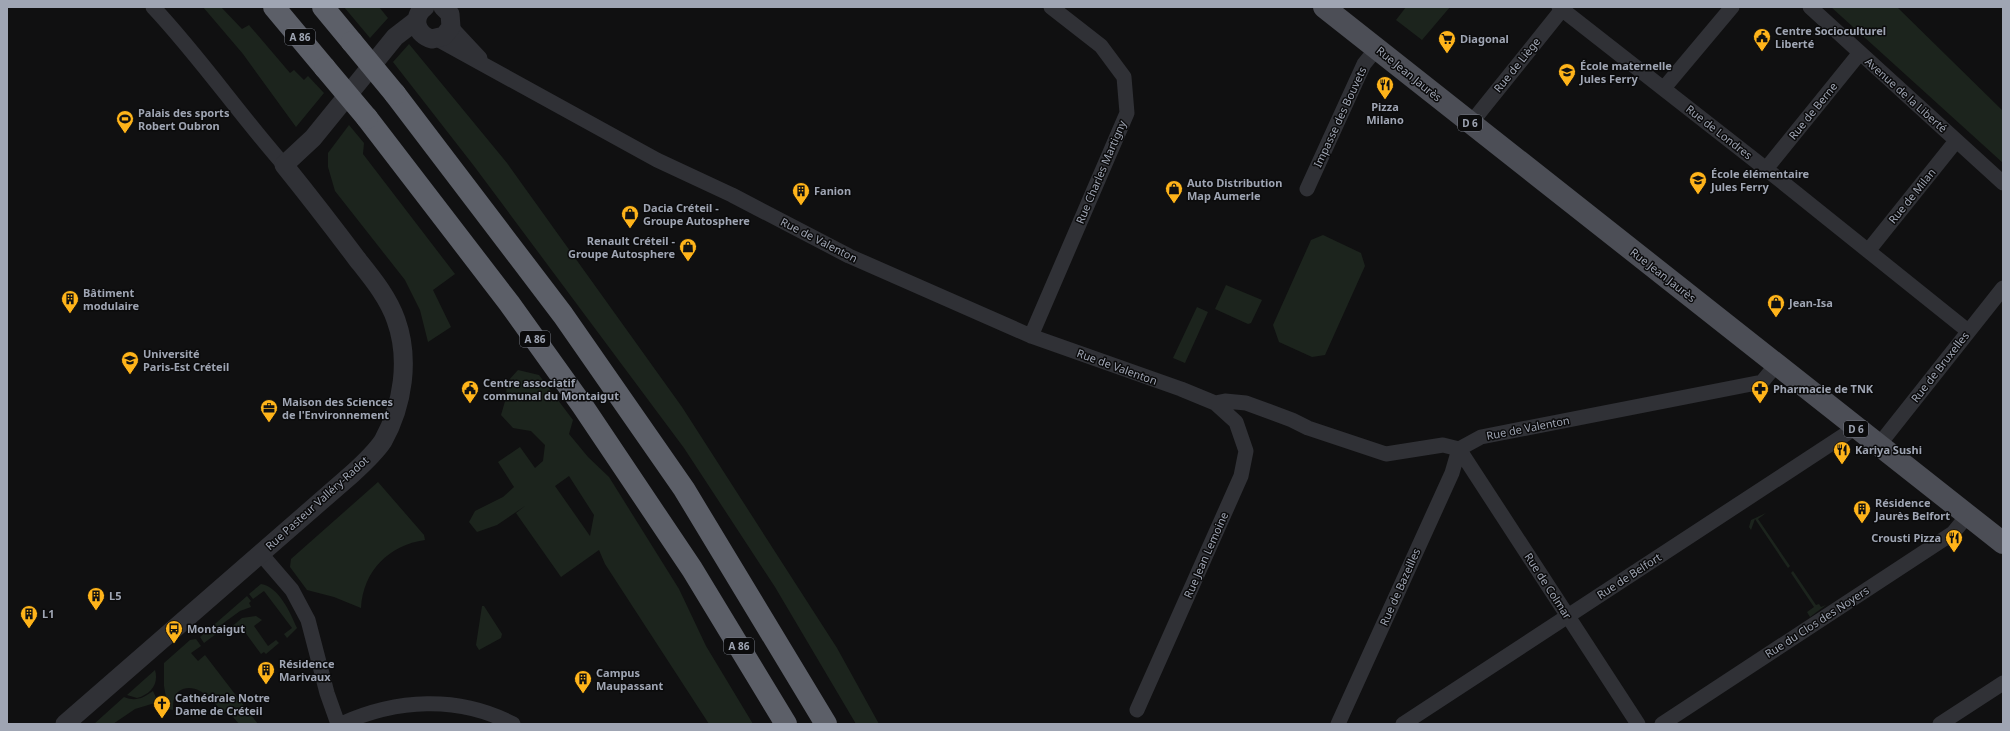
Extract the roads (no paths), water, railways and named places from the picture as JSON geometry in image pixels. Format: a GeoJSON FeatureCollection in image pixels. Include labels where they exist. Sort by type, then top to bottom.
{"type":"FeatureCollection","features":[{"type":"Feature","properties":{"kind":"highway","name":"A 86"},"geometry":{"type":"LineString","coordinates":[[274,7],[367,118],[509,302],[590,418],[692,569],[786,724]]}},
{"type":"Feature","properties":{"kind":"highway"},"geometry":{"type":"LineString","coordinates":[[323,7],[394,94],[563,315],[684,489],[826,724]]}},
{"type":"Feature","properties":{"kind":"main road","name":"Rue Jean Jaurès"},"geometry":{"type":"LineString","coordinates":[[1324,7],[1855,428],[2003,543]]}},
{"type":"Feature","properties":{"kind":"street"},"geometry":{"type":"LineString","coordinates":[[153,7],[173,28],[258,136],[284,165],[313,138],[395,37],[421,13]]}},
{"type":"Feature","properties":{"kind":"street","name":"Rue Charles Martigny"},"geometry":{"type":"LineString","coordinates":[[1031,336],[1126,113],[1124,77],[1101,46],[1051,7]]}},
{"type":"Feature","properties":{"kind":"street"},"geometry":{"type":"LineString","coordinates":[[1664,88],[1732,7]]}},
{"type":"Feature","properties":{"kind":"street","name":"Avenue de la Liberté"},"geometry":{"type":"LineString","coordinates":[[1810,7],[1859,54],[2003,182]]}},
{"type":"Feature","properties":{"kind":"street","name":"Rue de Londres"},"geometry":{"type":"LineString","coordinates":[[1562,8],[1968,331]]}},
{"type":"Feature","properties":{"kind":"street","name":"Rue de Liège"},"geometry":{"type":"LineString","coordinates":[[1470,123],[1562,8]]}},
{"type":"Feature","properties":{"kind":"street"},"geometry":{"type":"LineString","coordinates":[[421,13],[418,28],[431,38]]}},
{"type":"Feature","properties":{"kind":"street"},"geometry":{"type":"LineString","coordinates":[[387,47],[412,38],[431,38],[446,35],[449,14]]}},
{"type":"Feature","properties":{"kind":"street","name":"Rue de Valenton"},"geometry":{"type":"LineString","coordinates":[[449,14],[488,68]]}},
{"type":"Feature","properties":{"kind":"street","name":"Rue de Valenton"},"geometry":{"type":"LineString","coordinates":[[431,38],[650,156],[849,256],[1031,336],[1181,390],[1215,404],[1226,401],[1246,403],[1308,428],[1386,454],[1443,446],[1459,449],[1481,437],[1762,382],[1776,365]]}},
{"type":"Feature","properties":{"kind":"street","name":"Impasse des Bouvets"},"geometry":{"type":"LineString","coordinates":[[1307,189],[1364,64],[1377,48]]}},
{"type":"Feature","properties":{"kind":"street","name":"Rue de Berne"},"geometry":{"type":"LineString","coordinates":[[1766,169],[1859,54]]}},
{"type":"Feature","properties":{"kind":"street","name":"Rue de Milan"},"geometry":{"type":"LineString","coordinates":[[1868,251],[1956,141]]}},
{"type":"Feature","properties":{"kind":"street","name":"Rue Pasteur Valléry-Radot"},"geometry":{"type":"LineString","coordinates":[[65,724],[262,554],[352,474],[367,460],[382,442],[392,419],[402,393],[404,357],[397,321],[389,303],[320,210],[284,165]]}},
{"type":"Feature","properties":{"kind":"street","name":"Rue de Bruxelles"},"geometry":{"type":"LineString","coordinates":[[1878,446],[2003,288]]}},
{"type":"Feature","properties":{"kind":"street","name":"Rue Jean Lemoine"},"geometry":{"type":"LineString","coordinates":[[1137,710],[1242,476],[1246,451],[1236,422],[1215,404]]}},
{"type":"Feature","properties":{"kind":"street","name":"Rue de Belfort"},"geometry":{"type":"LineString","coordinates":[[1403,724],[1855,428]]}},
{"type":"Feature","properties":{"kind":"street","name":"Rue de Colmar"},"geometry":{"type":"LineString","coordinates":[[1459,449],[1638,724]]}},
{"type":"Feature","properties":{"kind":"street","name":"Rue de Bazeilles"},"geometry":{"type":"LineString","coordinates":[[1338,724],[1452,473],[1459,449]]}},
{"type":"Feature","properties":{"kind":"street","name":"Rue du Clos des Noyers"},"geometry":{"type":"LineString","coordinates":[[1662,724],[1953,533],[1967,516]]}},
{"type":"Feature","properties":{"kind":"street"},"geometry":{"type":"LineString","coordinates":[[262,554],[292,590],[308,620],[327,693],[338,724]]}},
{"type":"Feature","properties":{"kind":"street"},"geometry":{"type":"LineString","coordinates":[[1940,724],[2003,683]]}},
{"type":"Feature","properties":{"kind":"street"},"geometry":{"type":"LineString","coordinates":[[341,724],[382,709],[425,703],[459,706],[490,714],[513,724]]}},
{"type":"Feature","properties":{"kind":"place","name":"Centre Socioculturel Liberté"},"geometry":{"type":"Point","coordinates":[1762,52]}},
{"type":"Feature","properties":{"kind":"place","name":"Diagonal"},"geometry":{"type":"Point","coordinates":[1447,54]}},
{"type":"Feature","properties":{"kind":"place","name":"École maternelle Jules Ferry"},"geometry":{"type":"Point","coordinates":[1567,87]}},
{"type":"Feature","properties":{"kind":"place","name":"Pizza Milano"},"geometry":{"type":"Point","coordinates":[1385,100]}},
{"type":"Feature","properties":{"kind":"place","name":"Palais des sports Robert Oubron"},"geometry":{"type":"Point","coordinates":[125,134]}},
{"type":"Feature","properties":{"kind":"place","name":"École élémentaire Jules Ferry"},"geometry":{"type":"Point","coordinates":[1698,195]}},
{"type":"Feature","properties":{"kind":"place","name":"Auto Distribution Map Aumerle"},"geometry":{"type":"Point","coordinates":[1174,204]}},
{"type":"Feature","properties":{"kind":"place","name":"Fanion"},"geometry":{"type":"Point","coordinates":[801,206]}},
{"type":"Feature","properties":{"kind":"place","name":"Dacia Créteil - Groupe Autosphere"},"geometry":{"type":"Point","coordinates":[630,229]}},
{"type":"Feature","properties":{"kind":"place","name":"Renault Créteil - Groupe Autosphere"},"geometry":{"type":"Point","coordinates":[688,262]}},
{"type":"Feature","properties":{"kind":"place","name":"Bâtiment modulaire"},"geometry":{"type":"Point","coordinates":[70,314]}},
{"type":"Feature","properties":{"kind":"place","name":"Jean-Isa"},"geometry":{"type":"Point","coordinates":[1776,318]}},
{"type":"Feature","properties":{"kind":"place","name":"Université Paris-Est Créteil"},"geometry":{"type":"Point","coordinates":[130,375]}},
{"type":"Feature","properties":{"kind":"place","name":"Centre associatif communal du Montaigut"},"geometry":{"type":"Point","coordinates":[470,404]}},
{"type":"Feature","properties":{"kind":"place","name":"Pharmacie de TNK"},"geometry":{"type":"Point","coordinates":[1760,404]}},
{"type":"Feature","properties":{"kind":"place","name":"Maison des Sciences de l'Environnement"},"geometry":{"type":"Point","coordinates":[269,423]}},
{"type":"Feature","properties":{"kind":"place","name":"Kariya Sushi"},"geometry":{"type":"Point","coordinates":[1842,465]}},
{"type":"Feature","properties":{"kind":"place","name":"Résidence Jaurès Belfort"},"geometry":{"type":"Point","coordinates":[1862,524]}},
{"type":"Feature","properties":{"kind":"place","name":"Crousti Pizza"},"geometry":{"type":"Point","coordinates":[1954,553]}},
{"type":"Feature","properties":{"kind":"place","name":"L5"},"geometry":{"type":"Point","coordinates":[96,611]}},
{"type":"Feature","properties":{"kind":"place","name":"L1"},"geometry":{"type":"Point","coordinates":[29,629]}},
{"type":"Feature","properties":{"kind":"place","name":"Montaigut"},"geometry":{"type":"Point","coordinates":[174,644]}},
{"type":"Feature","properties":{"kind":"place","name":"Résidence Marivaux"},"geometry":{"type":"Point","coordinates":[266,685]}},
{"type":"Feature","properties":{"kind":"place","name":"Campus Maupassant"},"geometry":{"type":"Point","coordinates":[583,694]}},
{"type":"Feature","properties":{"kind":"place","name":"Cathédrale Notre Dame de Créteil"},"geometry":{"type":"Point","coordinates":[162,719]}}]}
